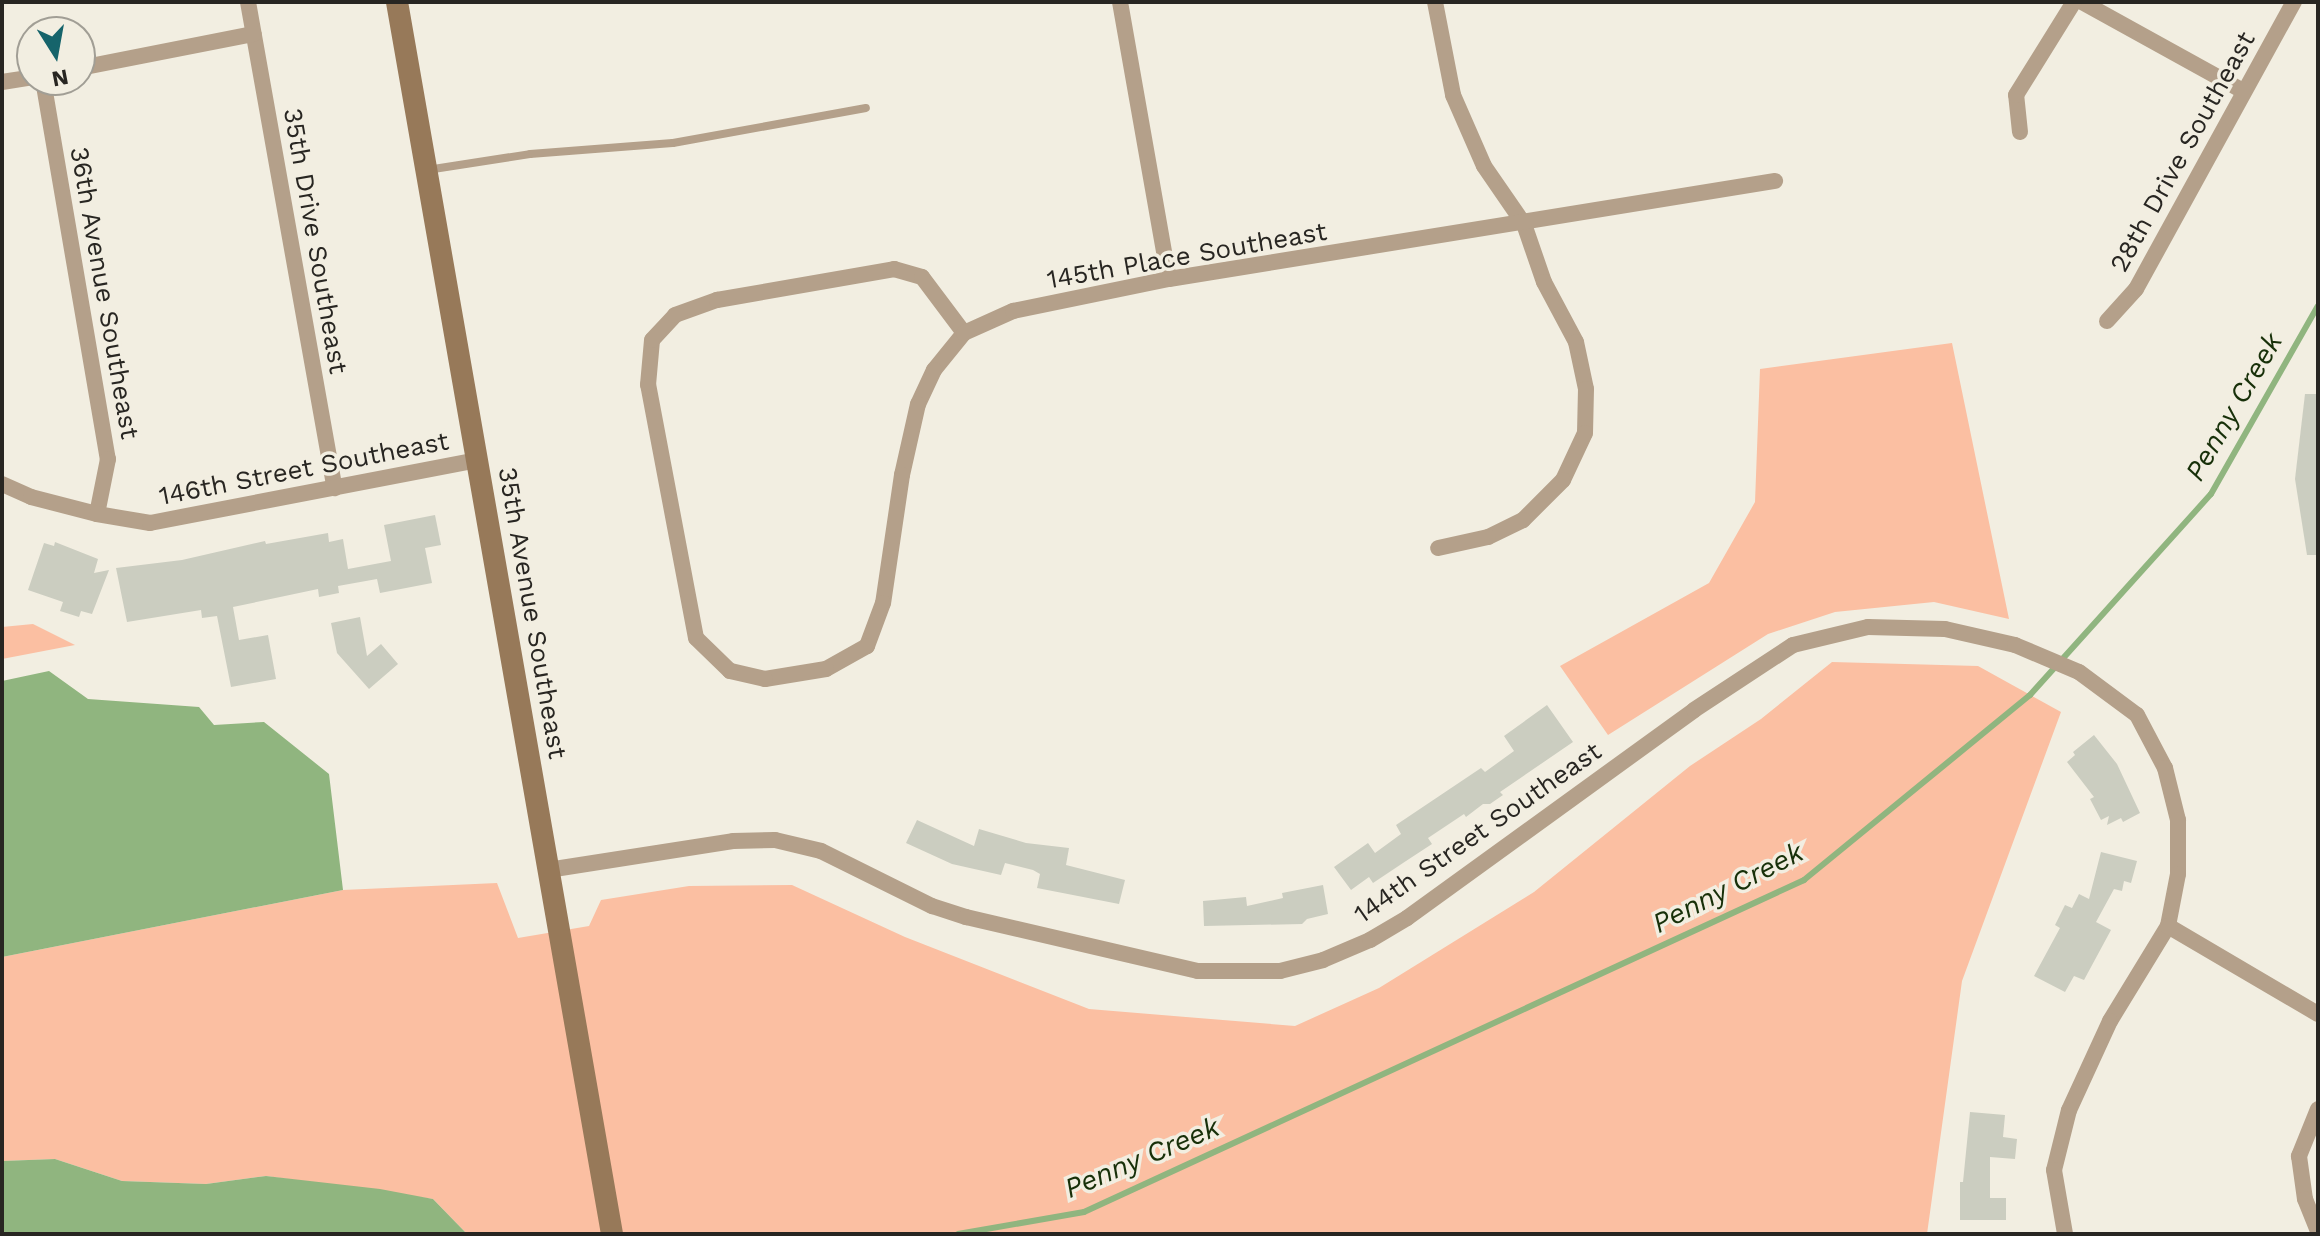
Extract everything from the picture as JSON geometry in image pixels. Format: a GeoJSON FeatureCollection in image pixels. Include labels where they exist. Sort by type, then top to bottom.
{"type":"FeatureCollection","features":[{"type":"Feature","properties":{"kind":"street","name":"35th Drive Southeast"},"geometry":{"type":"LineString","coordinates":[[248,2],[335,488]]}},
{"type":"Feature","properties":{"kind":"street","name":"35th Avenue Southeast"},"geometry":{"type":"LineString","coordinates":[[397,2],[612,1234]]}},
{"type":"Feature","properties":{"kind":"street"},"geometry":{"type":"LineString","coordinates":[[1120,2],[1169,279]]}},
{"type":"Feature","properties":{"kind":"street"},"geometry":{"type":"LineString","coordinates":[[1435,2],[1453,95],[1484,166],[1524,224],[1544,282],[1576,342],[1586,389],[1585,433],[1563,480],[1523,520],[1488,537],[1438,548]]}},
{"type":"Feature","properties":{"kind":"street"},"geometry":{"type":"LineString","coordinates":[[2020,132],[2016,95],[2074,2]]}},
{"type":"Feature","properties":{"kind":"street"},"geometry":{"type":"LineString","coordinates":[[2082,2],[2243,91]]}},
{"type":"Feature","properties":{"kind":"street","name":"28th Drive Southeast"},"geometry":{"type":"LineString","coordinates":[[2107,321],[2136,289],[2294,2]]}},
{"type":"Feature","properties":{"kind":"street"},"geometry":{"type":"LineString","coordinates":[[96,65],[254,34]]}},
{"type":"Feature","properties":{"kind":"street","name":"36th Avenue Southeast"},"geometry":{"type":"LineString","coordinates":[[46,96],[108,459],[97,514]]}},
{"type":"Feature","properties":{"kind":"street","name":"145th Place Southeast"},"geometry":{"type":"LineString","coordinates":[[964,333],[1013,311],[1169,279],[1775,181]]}},
{"type":"Feature","properties":{"kind":"street"},"geometry":{"type":"LineString","coordinates":[[894,269],[922,277],[964,333],[934,370],[918,404],[902,475],[883,603],[867,646],[826,669],[765,679],[730,671],[696,638],[648,385],[652,340],[675,315],[717,300],[894,269]]}},
{"type":"Feature","properties":{"kind":"street","name":"146th Street Southeast"},"geometry":{"type":"LineString","coordinates":[[2,484],[31,497],[97,514],[150,523],[477,460]]}},
{"type":"Feature","properties":{"kind":"street","name":"144th Street Southeast"},"geometry":{"type":"LineString","coordinates":[[548,870],[733,841],[775,840],[821,851],[932,906],[966,917],[1198,971],[1280,971],[1323,960],[1370,940],[1407,918],[1694,710],[1793,645],[1868,627],[1945,629],[2015,645],[2079,672],[2137,715],[2165,768],[2178,820],[2178,874],[2168,926]]}},
{"type":"Feature","properties":{"kind":"street"},"geometry":{"type":"LineString","coordinates":[[2065,1234],[2054,1170],[2069,1110],[2110,1021],[2168,926],[2318,1014]]}},
{"type":"Feature","properties":{"kind":"street"},"geometry":{"type":"LineString","coordinates":[[2318,1109],[2299,1156],[2305,1199],[2318,1232]]}},
{"type":"Feature","properties":{"kind":"lane"},"geometry":{"type":"LineString","coordinates":[[427,170],[530,154],[673,143],[866,108]]}},
{"type":"Feature","properties":{"kind":"shaded area"},"geometry":{"type":"Polygon","coordinates":[[[1952,343],[2009,619],[1934,602],[1835,612],[1768,634],[1608,735],[1560,666],[1709,583],[1755,502],[1760,369],[1952,343]]]}},
{"type":"Feature","properties":{"kind":"shaded area"},"geometry":{"type":"Polygon","coordinates":[[[33,624],[75,645],[2,659],[2,627],[33,624]]]}},
{"type":"Feature","properties":{"kind":"shaded area"},"geometry":{"type":"Polygon","coordinates":[[[1832,662],[1978,666],[2061,712],[1962,981],[1927,1234],[467,1234],[433,1199],[266,1176],[206,1184],[122,1181],[55,1159],[2,1161],[2,957],[343,890],[497,883],[518,938],[589,926],[601,900],[689,886],[792,885],[905,937],[1089,1009],[1295,1026],[1379,988],[1534,892],[1690,766],[1761,719],[1832,662]]]}},
{"type":"Feature","properties":{"kind":"shaded area"},"geometry":{"type":"Polygon","coordinates":[[[49,671],[88,699],[199,707],[214,725],[264,722],[329,774],[343,890],[2,957],[2,681],[49,671]]]}},
{"type":"Feature","properties":{"kind":"shaded area"},"geometry":{"type":"Polygon","coordinates":[[[55,1159],[122,1181],[206,1184],[266,1176],[380,1189],[433,1199],[467,1234],[2,1234],[2,1161],[55,1159]]]}},
{"type":"Feature","properties":{"kind":"building"},"geometry":{"type":"Polygon","coordinates":[[[2305,394],[2318,394],[2318,555],[2307,555],[2295,479],[2305,394]]]}},
{"type":"Feature","properties":{"kind":"building"},"geometry":{"type":"Polygon","coordinates":[[[435,515],[441,545],[425,548],[432,583],[380,593],[377,579],[338,586],[339,593],[319,597],[318,589],[233,607],[239,640],[268,635],[276,679],[231,687],[217,616],[202,618],[201,610],[127,622],[116,568],[182,560],[265,541],[266,544],[328,533],[329,542],[343,539],[348,569],[391,561],[384,525],[435,515]]]}},
{"type":"Feature","properties":{"kind":"building"},"geometry":{"type":"Polygon","coordinates":[[[55,542],[98,559],[94,573],[109,570],[92,614],[81,611],[79,617],[60,611],[63,602],[28,590],[44,543],[54,546],[55,542]]]}},
{"type":"Feature","properties":{"kind":"building"},"geometry":{"type":"Polygon","coordinates":[[[360,617],[367,656],[381,644],[398,664],[369,689],[337,653],[331,623],[360,617]]]}},
{"type":"Feature","properties":{"kind":"building"},"geometry":{"type":"Polygon","coordinates":[[[1547,705],[1573,742],[1500,792],[1503,795],[1490,804],[1483,804],[1466,817],[1464,814],[1428,838],[1432,844],[1373,883],[1369,877],[1351,890],[1334,867],[1368,843],[1375,853],[1401,834],[1396,825],[1481,768],[1485,772],[1514,751],[1504,736],[1547,705]]]}},
{"type":"Feature","properties":{"kind":"building"},"geometry":{"type":"Polygon","coordinates":[[[2094,735],[2117,764],[2140,813],[2123,822],[2121,818],[2107,825],[2109,816],[2101,820],[2090,799],[2094,797],[2067,762],[2075,755],[2073,752],[2094,735]]]}},
{"type":"Feature","properties":{"kind":"building"},"geometry":{"type":"Polygon","coordinates":[[[917,820],[974,846],[979,829],[1026,843],[1069,848],[1066,865],[1125,880],[1119,904],[1037,888],[1040,874],[1005,863],[1001,875],[952,864],[906,843],[917,820]]]}},
{"type":"Feature","properties":{"kind":"building"},"geometry":{"type":"Polygon","coordinates":[[[2101,852],[2137,861],[2131,883],[2124,881],[2122,891],[2114,889],[2096,922],[2111,930],[2084,980],[2074,976],[2065,992],[2034,976],[2060,928],[2055,925],[2065,905],[2072,908],[2079,894],[2089,899],[2101,852]]]}},
{"type":"Feature","properties":{"kind":"building"},"geometry":{"type":"Polygon","coordinates":[[[1323,885],[1328,914],[1307,919],[1302,924],[1204,926],[1203,901],[1246,897],[1247,906],[1283,898],[1282,893],[1323,885]]]}},
{"type":"Feature","properties":{"kind":"building"},"geometry":{"type":"Polygon","coordinates":[[[1970,1112],[2005,1115],[2003,1137],[2017,1139],[2015,1159],[1990,1157],[1990,1198],[2006,1198],[2006,1220],[1960,1220],[1960,1182],[1963,1182],[1970,1112]]]}},
{"type":"Feature","properties":{"kind":"waterway","name":"Penny Creek"},"geometry":{"type":"LineString","coordinates":[[958,1234],[1084,1212],[1804,880],[2030,695],[2211,494],[2318,306]]}}]}
